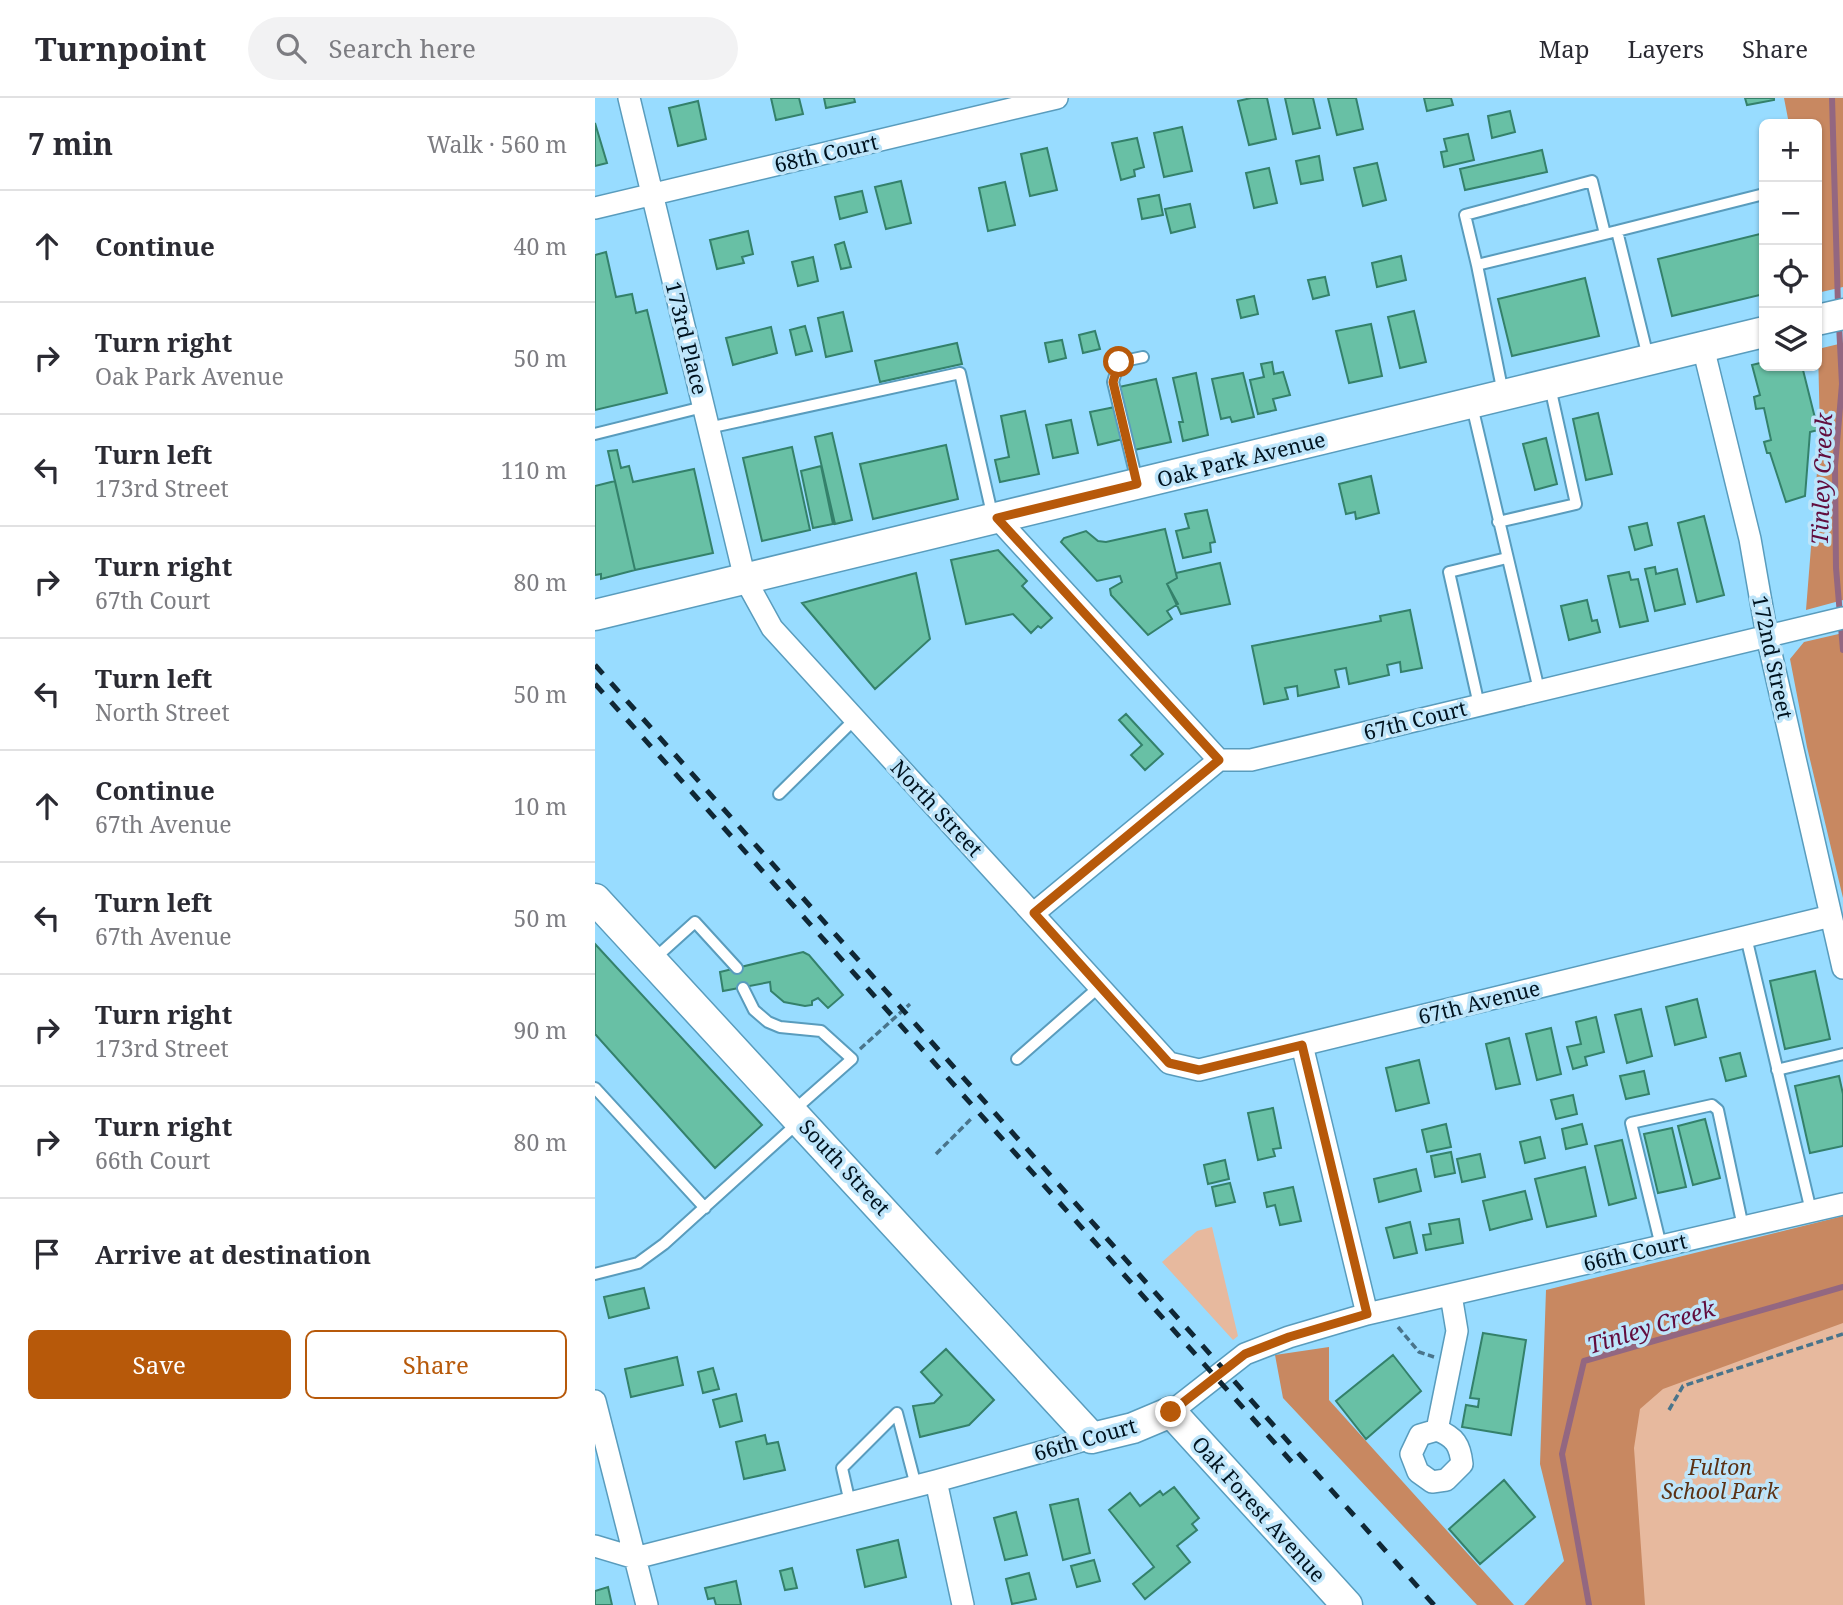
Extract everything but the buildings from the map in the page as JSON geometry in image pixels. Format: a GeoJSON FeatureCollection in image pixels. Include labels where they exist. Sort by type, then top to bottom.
{"type":"FeatureCollection","features":[{"type":"Feature","properties":{"kind":"street","name":"173rd Place"},"geometry":{"type":"LineString","coordinates":[[629,98],[745,579]]}},
{"type":"Feature","properties":{"kind":"street","name":"68th Court"},"geometry":{"type":"LineString","coordinates":[[595,208],[1057,98]]}},
{"type":"Feature","properties":{"kind":"street"},"geometry":{"type":"LineString","coordinates":[[1822,319],[1843,314]]}},
{"type":"Feature","properties":{"kind":"street","name":"Oak Park Avenue"},"geometry":{"type":"LineString","coordinates":[[596,612],[745,579],[1759,333]]}},
{"type":"Feature","properties":{"kind":"street","name":"172nd Street"},"geometry":{"type":"LineString","coordinates":[[1703,347],[1751,538],[1767,636],[1843,968]]}},
{"type":"Feature","properties":{"kind":"street"},"geometry":{"type":"LineString","coordinates":[[995,518],[1219,760],[1034,913]]}},
{"type":"Feature","properties":{"kind":"street","name":"North Street"},"geometry":{"type":"LineString","coordinates":[[745,579],[772,628],[1139,1031]]}},
{"type":"Feature","properties":{"kind":"street","name":"67th Court"},"geometry":{"type":"LineString","coordinates":[[1219,760],[1251,760],[1835,620]]}},
{"type":"Feature","properties":{"kind":"street","name":"South Street"},"geometry":{"type":"LineString","coordinates":[[595,899],[1092,1438]]}},
{"type":"Feature","properties":{"kind":"street","name":"67th Avenue"},"geometry":{"type":"LineString","coordinates":[[1139,1031],[1169,1063],[1199,1070],[1831,916]]}},
{"type":"Feature","properties":{"kind":"street"},"geometry":{"type":"LineString","coordinates":[[1302,1045],[1367,1314]]}},
{"type":"Feature","properties":{"kind":"street","name":"66th Court"},"geometry":{"type":"LineString","coordinates":[[635,1558],[1133,1428],[1171,1412],[1245,1354],[1289,1337],[1367,1314],[1843,1203]]}},
{"type":"Feature","properties":{"kind":"street"},"geometry":{"type":"LineString","coordinates":[[1437,1430],[1457,1331],[1451,1295]]}},
{"type":"Feature","properties":{"kind":"street"},"geometry":{"type":"LineString","coordinates":[[595,1401],[647,1605]]}},
{"type":"Feature","properties":{"kind":"street","name":"Oak Forest Avenue"},"geometry":{"type":"LineString","coordinates":[[1171,1412],[1347,1605]]}},
{"type":"Feature","properties":{"kind":"street"},"geometry":{"type":"LineString","coordinates":[[926,1484],[963,1605]]}},
{"type":"Feature","properties":{"kind":"street"},"geometry":{"type":"LineString","coordinates":[[595,1546],[635,1558]]}},
{"type":"Feature","properties":{"kind":"lane"},"geometry":{"type":"LineString","coordinates":[[1504,395],[1465,215],[1592,181],[1605,234]]}},
{"type":"Feature","properties":{"kind":"lane"},"geometry":{"type":"LineString","coordinates":[[1477,265],[1759,195]]}},
{"type":"Feature","properties":{"kind":"lane"},"geometry":{"type":"LineString","coordinates":[[1617,231],[1649,360]]}},
{"type":"Feature","properties":{"kind":"lane"},"geometry":{"type":"LineString","coordinates":[[1137,484],[1113,382],[1119,362],[1143,357]]}},
{"type":"Feature","properties":{"kind":"lane"},"geometry":{"type":"LineString","coordinates":[[595,434],[706,418],[960,373],[995,518]]}},
{"type":"Feature","properties":{"kind":"lane"},"geometry":{"type":"LineString","coordinates":[[1498,522],[1576,504],[1550,384]]}},
{"type":"Feature","properties":{"kind":"lane"},"geometry":{"type":"LineString","coordinates":[[1471,403],[1539,690]]}},
{"type":"Feature","properties":{"kind":"lane"},"geometry":{"type":"LineString","coordinates":[[1479,705],[1449,572],[1507,558]]}},
{"type":"Feature","properties":{"kind":"lane"},"geometry":{"type":"LineString","coordinates":[[779,794],[855,719]]}},
{"type":"Feature","properties":{"kind":"lane"},"geometry":{"type":"LineString","coordinates":[[652,961],[695,922],[737,968]]}},
{"type":"Feature","properties":{"kind":"lane"},"geometry":{"type":"LineString","coordinates":[[1745,937],[1811,1211]]}},
{"type":"Feature","properties":{"kind":"lane"},"geometry":{"type":"LineString","coordinates":[[1017,1059],[1099,987]]}},
{"type":"Feature","properties":{"kind":"lane"},"geometry":{"type":"LineString","coordinates":[[595,1274],[638,1263],[705,1208],[852,1059],[821,1031],[781,1027],[768,1022],[754,1010],[743,988]]}},
{"type":"Feature","properties":{"kind":"lane"},"geometry":{"type":"LineString","coordinates":[[1777,1070],[1843,1054]]}},
{"type":"Feature","properties":{"kind":"lane"},"geometry":{"type":"LineString","coordinates":[[595,1088],[705,1208]]}},
{"type":"Feature","properties":{"kind":"lane"},"geometry":{"type":"LineString","coordinates":[[1661,1246],[1631,1123],[1712,1105],[1719,1110],[1742,1227]]}},
{"type":"Feature","properties":{"kind":"lane"},"geometry":{"type":"LineString","coordinates":[[850,1503],[842,1468],[897,1413],[926,1484]]}},
{"type":"Feature","properties":{"kind":"path"},"geometry":{"type":"LineString","coordinates":[[866,1043],[910,1004]]}},
{"type":"Feature","properties":{"kind":"path"},"geometry":{"type":"LineString","coordinates":[[936,1154],[973,1117]]}},
{"type":"Feature","properties":{"kind":"path"},"geometry":{"type":"LineString","coordinates":[[1397,1326],[1419,1352],[1440,1357]]}},
{"type":"Feature","properties":{"kind":"path"},"geometry":{"type":"LineString","coordinates":[[1669,1410],[1683,1386],[1843,1334]]}},
{"type":"Feature","properties":{"kind":"green space"},"geometry":{"type":"Polygon","coordinates":[[[1212,1227],[1238,1336],[1233,1340],[1162,1262],[1197,1231],[1212,1227]]]}},
{"type":"Feature","properties":{"kind":"green space","name":"Fulton School Park"},"geometry":{"type":"Polygon","coordinates":[[[1843,1321],[1843,1605],[1626,1605],[1573,1392],[1843,1321]]]}},
{"type":"Feature","properties":{"kind":"shaded area"},"geometry":{"type":"Polygon","coordinates":[[[1784,98],[1843,98],[1843,287],[1822,292],[1822,119],[1788,119],[1784,98]]]}},
{"type":"Feature","properties":{"kind":"shaded area"},"geometry":{"type":"Polygon","coordinates":[[[1843,343],[1843,600],[1806,610],[1820,434],[1819,371],[1822,371],[1822,348],[1843,343]]]}},
{"type":"Feature","properties":{"kind":"shaded area"},"geometry":{"type":"Polygon","coordinates":[[[1843,633],[1843,898],[1807,747],[1790,659],[1804,642],[1843,633]]]}},
{"type":"Feature","properties":{"kind":"shaded area"},"geometry":{"type":"Polygon","coordinates":[[[1843,1216],[1843,1323],[1663,1389],[1640,1409],[1634,1448],[1645,1605],[1524,1605],[1564,1561],[1540,1464],[1546,1290],[1843,1216]]]}},
{"type":"Feature","properties":{"kind":"shaded area"},"geometry":{"type":"Polygon","coordinates":[[[1329,1347],[1329,1400],[1514,1605],[1477,1605],[1283,1398],[1275,1355],[1329,1347]]]}},
{"type":"Feature","properties":{"kind":"waterway","name":"Tinley Creek"},"geometry":{"type":"LineString","coordinates":[[1832,98],[1838,306]]}},
{"type":"Feature","properties":{"kind":"waterway","name":"Tinley Creek"},"geometry":{"type":"LineString","coordinates":[[1839,324],[1842,384],[1835,466],[1836,568],[1843,650]]}},
{"type":"Feature","properties":{"kind":"waterway","name":"Tinley Creek"},"geometry":{"type":"LineString","coordinates":[[1589,1605],[1562,1454],[1584,1361],[1843,1287]]}},
{"type":"Feature","properties":{"kind":"railway"},"geometry":{"type":"LineString","coordinates":[[595,665],[1434,1605]]}},
{"type":"Feature","properties":{"kind":"railway"},"geometry":{"type":"LineString","coordinates":[[595,684],[1298,1469]]}},
{"type":"Feature","properties":{"kind":"route"},"geometry":{"type":"LineString","coordinates":[[1119,362],[1113,382],[1137,484],[997,518],[1219,760],[1034,913],[1169,1063],[1199,1070],[1302,1045],[1367,1314],[1289,1337],[1245,1354],[1217,1379],[1171,1412]]}}]}
